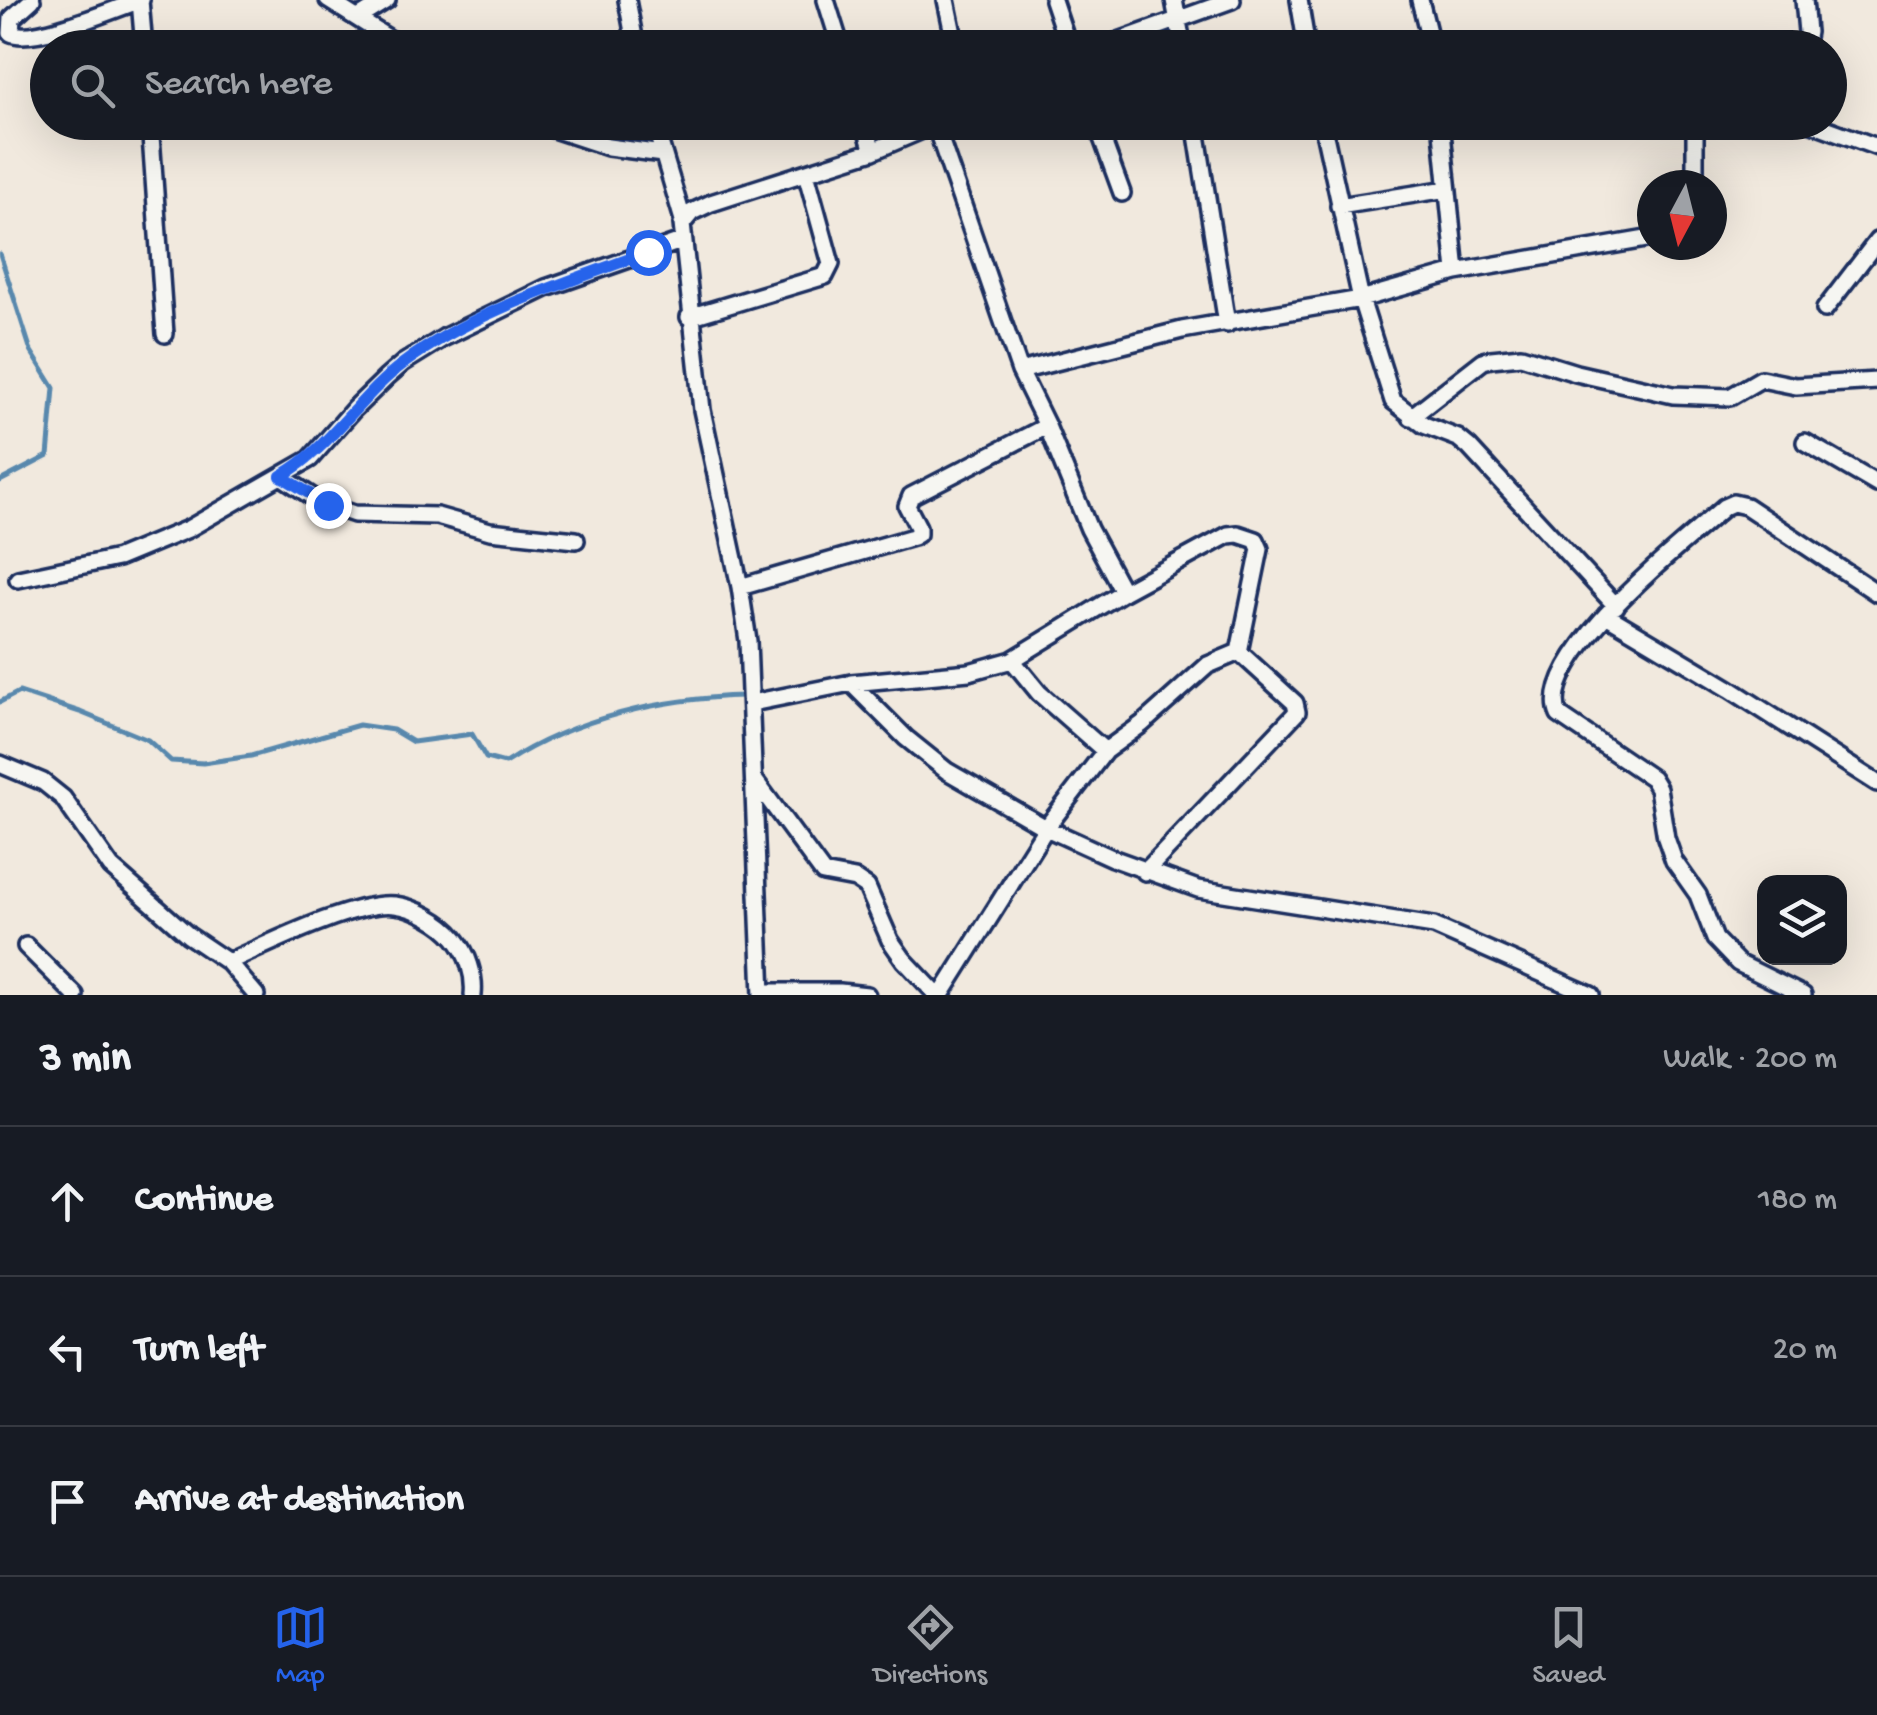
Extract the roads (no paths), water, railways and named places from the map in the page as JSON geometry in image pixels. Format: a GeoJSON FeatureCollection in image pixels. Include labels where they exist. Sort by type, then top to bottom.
{"type":"FeatureCollection","features":[{"type":"Feature","properties":{"kind":"street"},"geometry":{"type":"LineString","coordinates":[[30,37],[11,33],[12,18],[32,0]]}},
{"type":"Feature","properties":{"kind":"street"},"geometry":{"type":"LineString","coordinates":[[53,30],[141,0],[143,30]]}},
{"type":"Feature","properties":{"kind":"street"},"geometry":{"type":"LineString","coordinates":[[328,0],[376,30]]}},
{"type":"Feature","properties":{"kind":"street"},"geometry":{"type":"LineString","coordinates":[[358,18],[387,0]]}},
{"type":"Feature","properties":{"kind":"street"},"geometry":{"type":"LineString","coordinates":[[627,0],[633,30]]}},
{"type":"Feature","properties":{"kind":"street"},"geometry":{"type":"LineString","coordinates":[[826,0],[835,30]]}},
{"type":"Feature","properties":{"kind":"street"},"geometry":{"type":"LineString","coordinates":[[946,0],[952,30]]}},
{"type":"Feature","properties":{"kind":"street"},"geometry":{"type":"LineString","coordinates":[[1053,0],[1063,30]]}},
{"type":"Feature","properties":{"kind":"street"},"geometry":{"type":"LineString","coordinates":[[1174,0],[1180,30]]}},
{"type":"Feature","properties":{"kind":"street"},"geometry":{"type":"LineString","coordinates":[[1150,30],[1232,0]]}},
{"type":"Feature","properties":{"kind":"street"},"geometry":{"type":"LineString","coordinates":[[1299,0],[1304,30]]}},
{"type":"Feature","properties":{"kind":"street"},"geometry":{"type":"LineString","coordinates":[[1420,0],[1428,30]]}},
{"type":"Feature","properties":{"kind":"street"},"geometry":{"type":"LineString","coordinates":[[1804,0],[1804,30]]}},
{"type":"Feature","properties":{"kind":"street"},"geometry":{"type":"LineString","coordinates":[[1847,136],[1877,147]]}},
{"type":"Feature","properties":{"kind":"street"},"geometry":{"type":"LineString","coordinates":[[151,140],[165,334]]}},
{"type":"Feature","properties":{"kind":"street"},"geometry":{"type":"LineString","coordinates":[[585,140],[608,148],[662,154]]}},
{"type":"Feature","properties":{"kind":"street"},"geometry":{"type":"LineString","coordinates":[[658,140],[683,220],[681,242],[702,410],[740,587],[752,703],[762,993],[868,995]]}},
{"type":"Feature","properties":{"kind":"street"},"geometry":{"type":"LineString","coordinates":[[870,140],[873,151]]}},
{"type":"Feature","properties":{"kind":"street"},"geometry":{"type":"LineString","coordinates":[[683,220],[712,203],[899,140]]}},
{"type":"Feature","properties":{"kind":"street"},"geometry":{"type":"LineString","coordinates":[[943,140],[1020,372],[1122,592]]}},
{"type":"Feature","properties":{"kind":"street"},"geometry":{"type":"LineString","coordinates":[[1103,140],[1122,193]]}},
{"type":"Feature","properties":{"kind":"street"},"geometry":{"type":"LineString","coordinates":[[1199,140],[1227,324]]}},
{"type":"Feature","properties":{"kind":"street"},"geometry":{"type":"LineString","coordinates":[[1326,140],[1362,299],[1393,401],[1411,417],[1469,447],[1611,610],[1877,783]]}},
{"type":"Feature","properties":{"kind":"street"},"geometry":{"type":"LineString","coordinates":[[1443,140],[1456,272]]}},
{"type":"Feature","properties":{"kind":"street"},"geometry":{"type":"LineString","coordinates":[[1695,140],[1695,170]]}},
{"type":"Feature","properties":{"kind":"street"},"geometry":{"type":"LineString","coordinates":[[689,318],[825,276],[830,271],[806,173]]}},
{"type":"Feature","properties":{"kind":"street"},"geometry":{"type":"LineString","coordinates":[[1340,206],[1447,190]]}},
{"type":"Feature","properties":{"kind":"street"},"geometry":{"type":"LineString","coordinates":[[1020,372],[1182,330],[1362,299],[1456,272],[1637,241]]}},
{"type":"Feature","properties":{"kind":"street"},"geometry":{"type":"LineString","coordinates":[[1825,309],[1877,241]]}},
{"type":"Feature","properties":{"kind":"street"},"geometry":{"type":"LineString","coordinates":[[18,579],[138,552],[211,518],[310,459],[403,363],[445,337],[546,288],[681,242]]}},
{"type":"Feature","properties":{"kind":"street"},"geometry":{"type":"LineString","coordinates":[[1411,417],[1483,361],[1521,356],[1576,374],[1673,395],[1730,397],[1761,379],[1796,386],[1877,382]]}},
{"type":"Feature","properties":{"kind":"street"},"geometry":{"type":"LineString","coordinates":[[740,587],[913,537],[918,534],[918,527],[907,506],[911,496],[1047,426]]}},
{"type":"Feature","properties":{"kind":"street"},"geometry":{"type":"LineString","coordinates":[[1805,442],[1877,484]]}},
{"type":"Feature","properties":{"kind":"street"},"geometry":{"type":"LineString","coordinates":[[281,476],[320,502],[354,514],[437,516],[490,531],[576,540]]}},
{"type":"Feature","properties":{"kind":"street"},"geometry":{"type":"LineString","coordinates":[[1803,995],[1738,963],[1715,939],[1698,895],[1674,861],[1658,788],[1652,778],[1559,715],[1554,703],[1563,670],[1611,610],[1724,506],[1746,506],[1877,593]]}},
{"type":"Feature","properties":{"kind":"street"},"geometry":{"type":"LineString","coordinates":[[752,703],[851,683],[969,672],[1012,660],[1122,592],[1228,534],[1249,536],[1260,550],[1239,652]]}},
{"type":"Feature","properties":{"kind":"street"},"geometry":{"type":"LineString","coordinates":[[755,782],[824,873],[855,880],[868,888],[890,940],[939,995],[1046,828],[1106,751],[1208,665],[1239,652]]}},
{"type":"Feature","properties":{"kind":"street"},"geometry":{"type":"LineString","coordinates":[[1145,872],[1296,712],[1296,704],[1239,652]]}},
{"type":"Feature","properties":{"kind":"street"},"geometry":{"type":"LineString","coordinates":[[1012,660],[1039,693],[1106,751]]}},
{"type":"Feature","properties":{"kind":"street"},"geometry":{"type":"LineString","coordinates":[[851,683],[947,772],[1046,828],[1145,872],[1198,889],[1434,926],[1591,995]]}},
{"type":"Feature","properties":{"kind":"street"},"geometry":{"type":"LineString","coordinates":[[0,764],[43,782],[63,798],[111,867],[188,935],[228,962],[256,995]]}},
{"type":"Feature","properties":{"kind":"street"},"geometry":{"type":"LineString","coordinates":[[228,962],[360,909],[395,904],[434,922],[456,938],[464,948],[474,981],[473,995]]}},
{"type":"Feature","properties":{"kind":"street"},"geometry":{"type":"LineString","coordinates":[[26,946],[75,995]]}},
{"type":"Feature","properties":{"kind":"waterway"},"geometry":{"type":"LineString","coordinates":[[0,254],[31,351],[54,388],[48,456],[0,481]]}},
{"type":"Feature","properties":{"kind":"waterway"},"geometry":{"type":"LineString","coordinates":[[0,702],[19,692],[80,712],[148,740],[171,761],[203,763],[251,756],[359,725],[393,730],[413,742],[472,734],[486,758],[505,763],[560,734],[620,713],[682,701],[744,696]]}}]}
